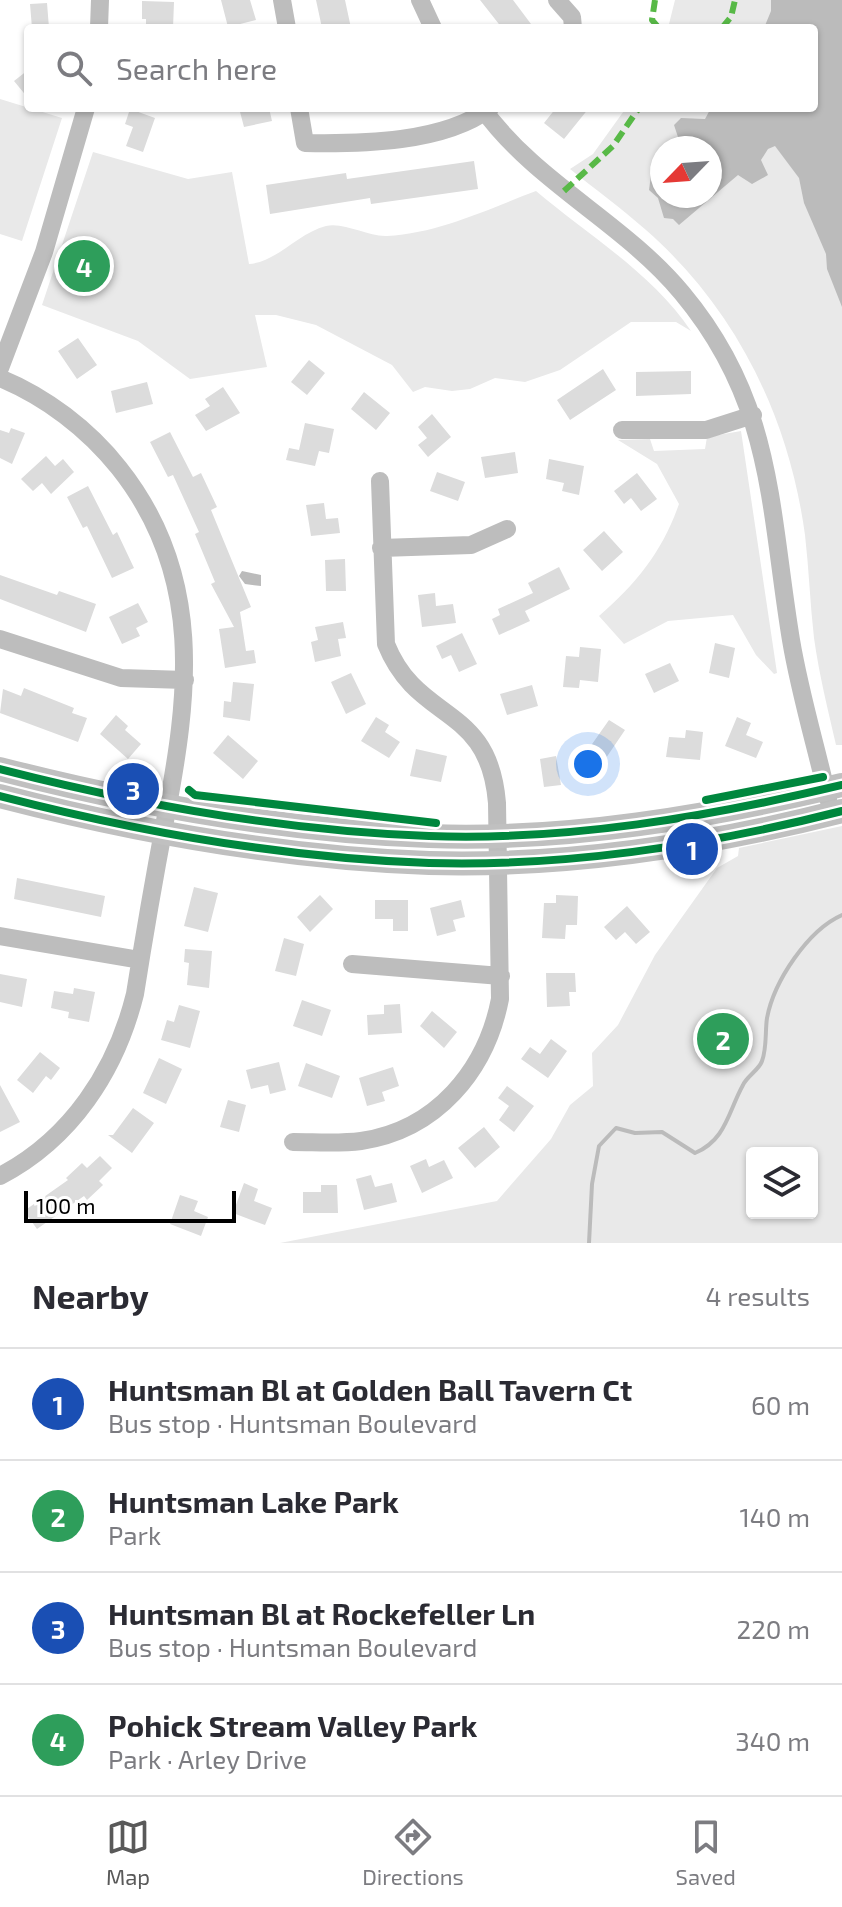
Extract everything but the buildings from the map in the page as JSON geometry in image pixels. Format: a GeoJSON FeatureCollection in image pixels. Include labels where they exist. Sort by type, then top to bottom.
{"type":"FeatureCollection","features":[{"type":"Feature","properties":{"kind":"street"},"geometry":{"type":"LineString","coordinates":[[99,24],[100,0]]}},
{"type":"Feature","properties":{"kind":"street"},"geometry":{"type":"LineString","coordinates":[[282,0],[286,24]]}},
{"type":"Feature","properties":{"kind":"street"},"geometry":{"type":"LineString","coordinates":[[420,0],[431,24]]}},
{"type":"Feature","properties":{"kind":"street"},"geometry":{"type":"LineString","coordinates":[[557,0],[572,17],[573,24]]}},
{"type":"Feature","properties":{"kind":"street"},"geometry":{"type":"LineString","coordinates":[[0,368],[44,252],[85,112]]}},
{"type":"Feature","properties":{"kind":"street"},"geometry":{"type":"LineString","coordinates":[[300,112],[305,143],[364,144],[438,131],[474,120],[483,112]]}},
{"type":"Feature","properties":{"kind":"street"},"geometry":{"type":"LineString","coordinates":[[0,796],[77,816],[163,832],[370,859],[499,862],[667,847],[836,812],[834,787],[798,680],[768,469],[753,415],[730,362],[679,289],[638,249],[543,174],[489,112]]}},
{"type":"Feature","properties":{"kind":"street"},"geometry":{"type":"LineString","coordinates":[[0,378],[77,425],[111,458],[139,497],[162,542],[177,587],[186,645],[183,718],[140,960],[123,1036],[95,1090],[55,1137],[0,1176]]}},
{"type":"Feature","properties":{"kind":"street"},"geometry":{"type":"LineString","coordinates":[[622,430],[706,430],[753,415]]}},
{"type":"Feature","properties":{"kind":"street"},"geometry":{"type":"LineString","coordinates":[[293,1142],[350,1142],[377,1138],[407,1127],[439,1107],[465,1081],[486,1048],[498,1011],[501,976],[496,788],[487,754],[465,726],[412,689],[394,663],[383,624],[380,481]]}},
{"type":"Feature","properties":{"kind":"street"},"geometry":{"type":"LineString","coordinates":[[381,548],[471,545],[507,529]]}},
{"type":"Feature","properties":{"kind":"street"},"geometry":{"type":"LineString","coordinates":[[0,639],[121,678],[185,680]]}},
{"type":"Feature","properties":{"kind":"street"},"geometry":{"type":"LineString","coordinates":[[0,769],[168,807],[372,833],[498,835],[663,820],[834,787]]}},
{"type":"Feature","properties":{"kind":"street"},"geometry":{"type":"LineString","coordinates":[[0,936],[140,960]]}},
{"type":"Feature","properties":{"kind":"street"},"geometry":{"type":"LineString","coordinates":[[352,964],[501,976]]}},
{"type":"Feature","properties":{"kind":"shaded area"},"geometry":{"type":"Polygon","coordinates":[[[675,0],[842,0],[842,745],[836,745],[818,665],[805,535],[797,491],[771,407],[753,368],[707,294],[678,261],[637,222],[570,169],[593,154],[623,112],[818,112],[818,24],[669,24],[675,0]]]}},
{"type":"Feature","properties":{"kind":"shaded area"},"geometry":{"type":"Polygon","coordinates":[[[771,0],[842,0],[842,307],[827,269],[826,254],[804,203],[799,178],[775,146],[768,149],[761,160],[768,175],[752,184],[738,175],[722,189],[722,136],[678,136],[674,125],[681,118],[705,119],[709,112],[818,112],[818,24],[766,24],[771,0]]]}},
{"type":"Feature","properties":{"kind":"shaded area"},"geometry":{"type":"Polygon","coordinates":[[[0,99],[24,106],[24,112],[42,112],[62,118],[22,241],[0,234],[0,99]]]}},
{"type":"Feature","properties":{"kind":"shaded area"},"geometry":{"type":"Polygon","coordinates":[[[93,152],[188,179],[232,172],[249,264],[269,258],[326,226],[341,226],[380,236],[406,234],[463,219],[536,191],[639,273],[691,331],[676,322],[631,322],[560,370],[525,382],[495,378],[470,389],[452,391],[425,387],[413,392],[392,365],[316,325],[276,315],[255,315],[267,367],[190,379],[138,341],[42,305],[93,152]]]}},
{"type":"Feature","properties":{"kind":"shaded area"},"geometry":{"type":"Polygon","coordinates":[[[661,208],[699,208],[679,225],[673,219],[664,218],[661,208]]]}},
{"type":"Feature","properties":{"kind":"shaded area"},"geometry":{"type":"Polygon","coordinates":[[[741,431],[777,673],[774,674],[756,655],[733,615],[668,621],[624,644],[599,616],[647,566],[665,537],[679,504],[657,464],[618,440],[650,439],[654,451],[705,449],[707,437],[741,431]]]}},
{"type":"Feature","properties":{"kind":"shaded area"},"geometry":{"type":"Polygon","coordinates":[[[242,571],[261,575],[261,586],[245,584],[239,576],[242,571]]]}},
{"type":"Feature","properties":{"kind":"shaded area"},"geometry":{"type":"Polygon","coordinates":[[[842,826],[842,1243],[280,1243],[497,1201],[551,1139],[570,1105],[593,1086],[592,1053],[618,1025],[655,955],[717,868],[738,856],[739,848],[842,826]]]}},
{"type":"Feature","properties":{"kind":"waterway"},"geometry":{"type":"LineString","coordinates":[[589,1243],[592,1184],[599,1146],[616,1128],[635,1133],[662,1132],[695,1153],[713,1141],[725,1124],[745,1082],[762,1061],[767,1018],[785,973],[805,944],[829,922],[842,915]]}},
{"type":"Feature","properties":{"kind":"marked path"},"geometry":{"type":"LineString","coordinates":[[655,0],[652,20],[656,24]]}},
{"type":"Feature","properties":{"kind":"marked path"},"geometry":{"type":"LineString","coordinates":[[725,24],[731,17],[735,0]]}},
{"type":"Feature","properties":{"kind":"marked path"},"geometry":{"type":"LineString","coordinates":[[564,191],[613,146],[636,112]]}},
{"type":"Feature","properties":{"kind":"cycle path"},"geometry":{"type":"LineString","coordinates":[[0,769],[159,805],[267,822],[375,833],[481,837],[533,835],[689,817],[842,785]]}},
{"type":"Feature","properties":{"kind":"cycle path"},"geometry":{"type":"LineString","coordinates":[[706,800],[823,777]]}},
{"type":"Feature","properties":{"kind":"cycle path"},"geometry":{"type":"LineString","coordinates":[[189,790],[195,795],[436,823]]}},
{"type":"Feature","properties":{"kind":"cycle path"},"geometry":{"type":"LineString","coordinates":[[0,796],[105,821],[213,841],[321,855],[429,863],[533,861],[637,851],[741,834],[842,811]]}},
{"type":"Feature","properties":{"kind":"place","name":"Pohick Stream Valley Park"},"geometry":{"type":"Point","coordinates":[84,266]}},
{"type":"Feature","properties":{"kind":"place","name":"Huntsman Bl at Rockefeller Ln"},"geometry":{"type":"Point","coordinates":[133,789]}},
{"type":"Feature","properties":{"kind":"place","name":"Huntsman Bl at Golden Ball Tavern Ct"},"geometry":{"type":"Point","coordinates":[692,849]}},
{"type":"Feature","properties":{"kind":"place","name":"Huntsman Lake Park"},"geometry":{"type":"Point","coordinates":[723,1039]}}]}
